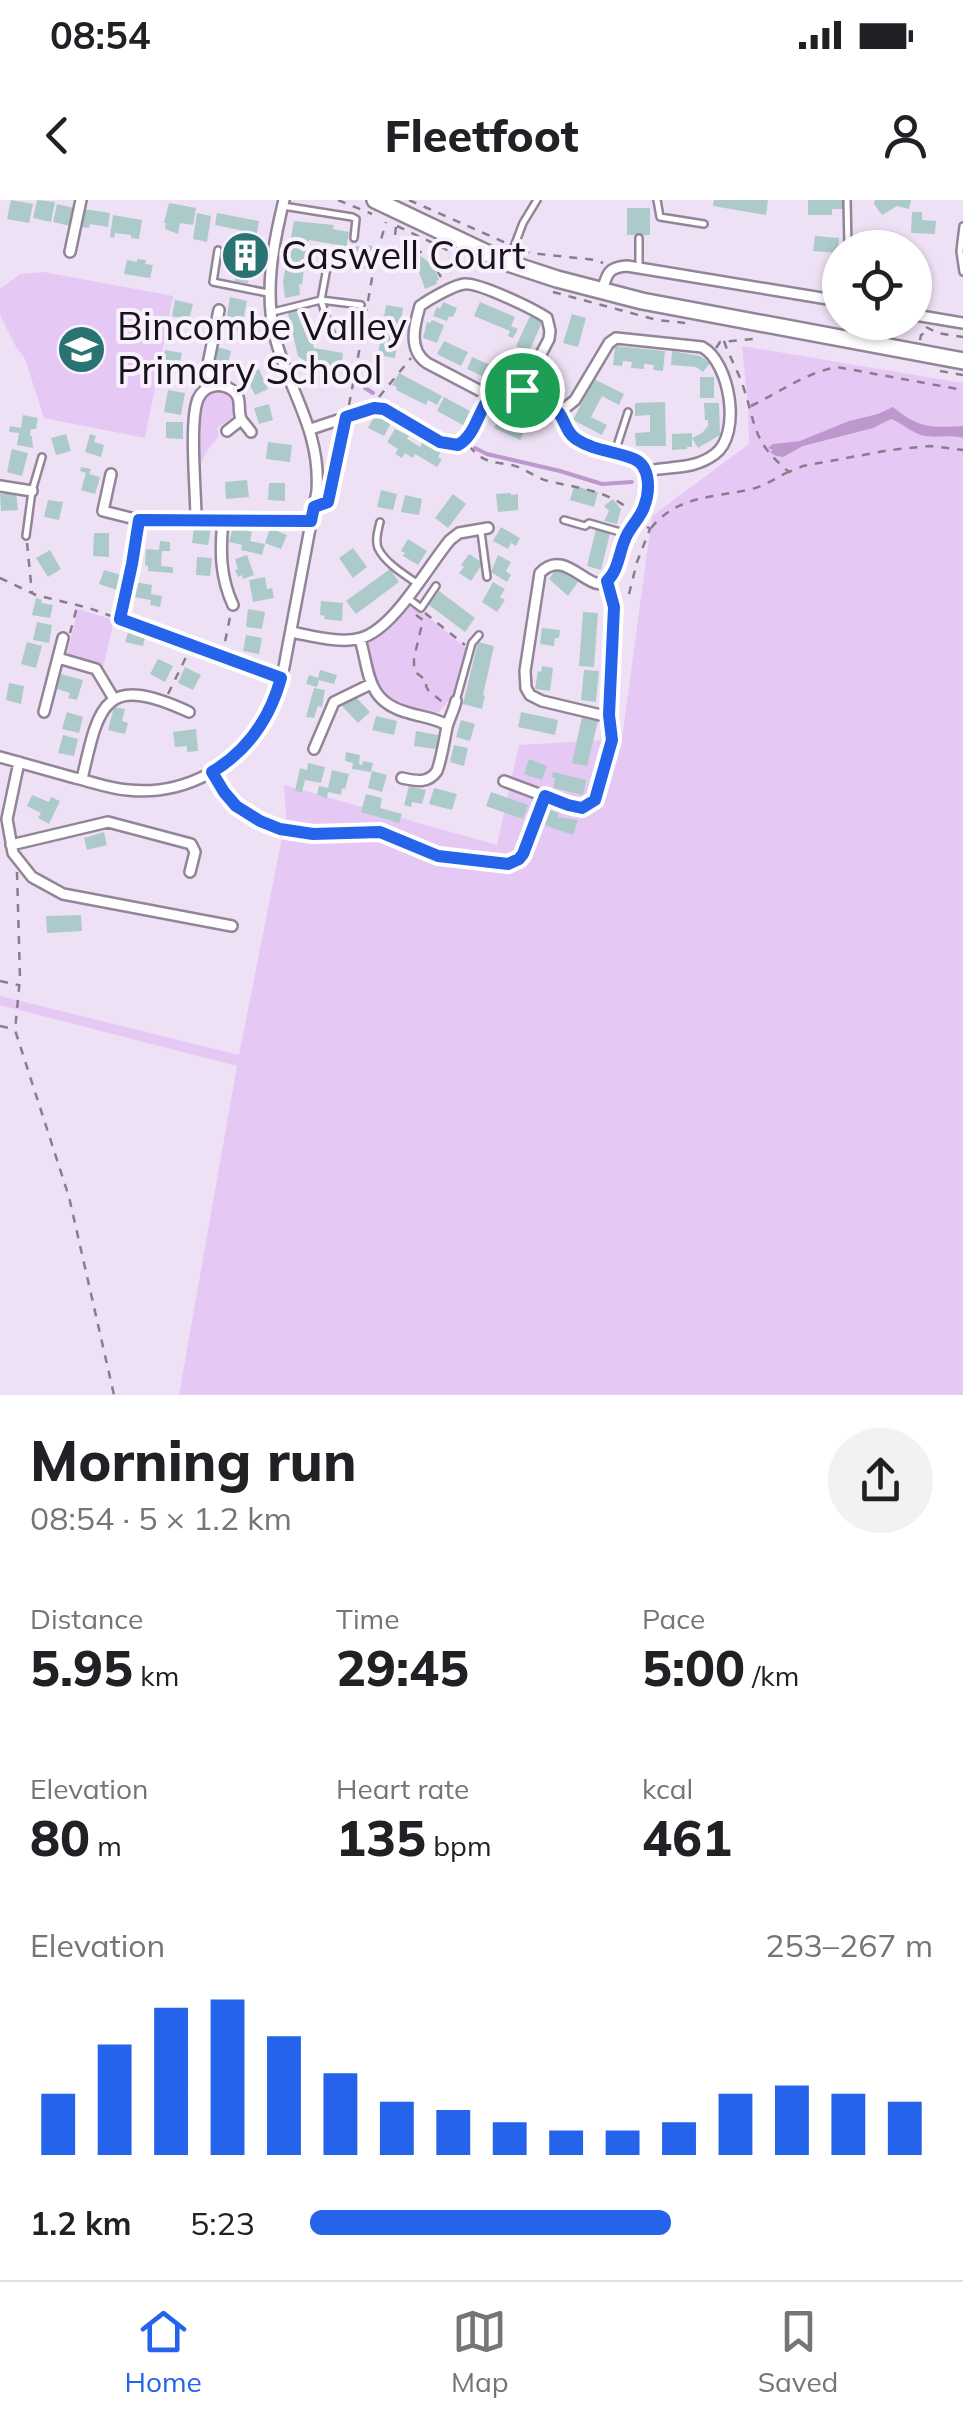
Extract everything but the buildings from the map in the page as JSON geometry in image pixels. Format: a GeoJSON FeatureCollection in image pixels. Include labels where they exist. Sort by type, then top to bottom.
{"type":"FeatureCollection","features":[{"type":"Feature","properties":{"kind":"main road"},"geometry":{"type":"LineString","coordinates":[[375,200],[508,263],[642,302],[962,357]]}},
{"type":"Feature","properties":{"kind":"street"},"geometry":{"type":"LineString","coordinates":[[70,252],[81,200]]}},
{"type":"Feature","properties":{"kind":"street"},"geometry":{"type":"LineString","coordinates":[[0,757],[128,790],[150,791],[193,782],[212,772],[228,762],[264,722],[281,678],[318,474],[310,428],[280,354],[270,313],[268,293],[284,203]]}},
{"type":"Feature","properties":{"kind":"street"},"geometry":{"type":"LineString","coordinates":[[602,291],[606,274],[616,266],[822,298]]}},
{"type":"Feature","properties":{"kind":"street"},"geometry":{"type":"LineString","coordinates":[[490,396],[417,354],[414,340],[420,306],[460,285],[471,284],[547,318],[548,339],[522,390]]}},
{"type":"Feature","properties":{"kind":"street"},"geometry":{"type":"LineString","coordinates":[[210,386],[207,369],[219,310]]}},
{"type":"Feature","properties":{"kind":"street"},"geometry":{"type":"LineString","coordinates":[[932,318],[963,324]]}},
{"type":"Feature","properties":{"kind":"street"},"geometry":{"type":"LineString","coordinates":[[559,413],[575,400],[608,343],[616,338],[702,347],[713,354],[723,372],[728,401],[730,428],[725,442],[719,452],[699,464],[646,471]]}},
{"type":"Feature","properties":{"kind":"street"},"geometry":{"type":"LineString","coordinates":[[196,518],[194,436],[196,408],[202,392],[210,386],[222,386],[237,394],[241,420],[251,432]]}},
{"type":"Feature","properties":{"kind":"street"},"geometry":{"type":"LineString","coordinates":[[310,428],[374,408],[384,409],[450,445],[464,442],[490,396],[501,388],[511,387],[559,413],[574,437],[636,460],[646,471],[647,498],[621,546],[614,574],[607,581],[590,581],[561,563],[549,564],[540,573],[524,682],[535,699],[609,717]]}},
{"type":"Feature","properties":{"kind":"street"},"geometry":{"type":"LineString","coordinates":[[227,430],[241,420]]}},
{"type":"Feature","properties":{"kind":"street"},"geometry":{"type":"LineString","coordinates":[[111,474],[104,511],[139,520],[311,521]]}},
{"type":"Feature","properties":{"kind":"street"},"geometry":{"type":"LineString","coordinates":[[0,486],[32,492]]}},
{"type":"Feature","properties":{"kind":"street"},"geometry":{"type":"LineString","coordinates":[[132,564],[139,520]]}},
{"type":"Feature","properties":{"kind":"street"},"geometry":{"type":"LineString","coordinates":[[224,520],[221,564],[232,606]]}},
{"type":"Feature","properties":{"kind":"street"},"geometry":{"type":"LineString","coordinates":[[291,632],[346,640],[379,628],[450,540],[459,533],[484,528]]}},
{"type":"Feature","properties":{"kind":"street"},"geometry":{"type":"LineString","coordinates":[[504,781],[582,808],[595,800],[612,740],[609,717],[614,607],[607,581]]}},
{"type":"Feature","properties":{"kind":"street"},"geometry":{"type":"LineString","coordinates":[[44,712],[63,638]]}},
{"type":"Feature","properties":{"kind":"street"},"geometry":{"type":"LineString","coordinates":[[360,638],[371,684],[379,696],[389,706],[447,725]]}},
{"type":"Feature","properties":{"kind":"street"},"geometry":{"type":"LineString","coordinates":[[58,658],[96,669],[114,699]]}},
{"type":"Feature","properties":{"kind":"street"},"geometry":{"type":"LineString","coordinates":[[314,749],[334,702],[371,684]]}},
{"type":"Feature","properties":{"kind":"street"},"geometry":{"type":"LineString","coordinates":[[82,779],[98,718],[114,699],[134,695],[164,701],[189,712]]}},
{"type":"Feature","properties":{"kind":"street"},"geometry":{"type":"LineString","coordinates":[[402,778],[421,782],[438,772],[447,725],[453,715],[452,704]]}},
{"type":"Feature","properties":{"kind":"street"},"geometry":{"type":"LineString","coordinates":[[19,762],[3,819],[13,851],[32,876],[62,894],[232,926]]}},
{"type":"Feature","properties":{"kind":"street"},"geometry":{"type":"LineString","coordinates":[[530,839],[545,796]]}},
{"type":"Feature","properties":{"kind":"street"},"geometry":{"type":"LineString","coordinates":[[0,856],[108,822],[191,844],[195,852],[190,872]]}},
{"type":"Feature","properties":{"kind":"lane"},"geometry":{"type":"LineString","coordinates":[[508,263],[523,223],[537,200]]}},
{"type":"Feature","properties":{"kind":"lane"},"geometry":{"type":"LineString","coordinates":[[657,200],[660,217],[704,224]]}},
{"type":"Feature","properties":{"kind":"lane"},"geometry":{"type":"LineString","coordinates":[[847,200],[848,230]]}},
{"type":"Feature","properties":{"kind":"lane"},"geometry":{"type":"LineString","coordinates":[[284,203],[352,216],[356,220],[354,238]]}},
{"type":"Feature","properties":{"kind":"lane"},"geometry":{"type":"LineString","coordinates":[[963,226],[963,272]]}},
{"type":"Feature","properties":{"kind":"lane"},"geometry":{"type":"LineString","coordinates":[[639,238],[639,268]]}},
{"type":"Feature","properties":{"kind":"lane"},"geometry":{"type":"LineString","coordinates":[[218,250],[213,282],[268,293]]}},
{"type":"Feature","properties":{"kind":"lane"},"geometry":{"type":"LineString","coordinates":[[329,257],[320,300],[332,336]]}},
{"type":"Feature","properties":{"kind":"lane"},"geometry":{"type":"LineString","coordinates":[[270,313],[320,300],[362,305]]}},
{"type":"Feature","properties":{"kind":"lane"},"geometry":{"type":"LineString","coordinates":[[614,454],[628,412]]}},
{"type":"Feature","properties":{"kind":"lane"},"geometry":{"type":"LineString","coordinates":[[26,536],[42,457]]}},
{"type":"Feature","properties":{"kind":"lane"},"geometry":{"type":"LineString","coordinates":[[564,520],[627,534]]}},
{"type":"Feature","properties":{"kind":"lane"},"geometry":{"type":"LineString","coordinates":[[380,522],[378,548],[418,584]]}},
{"type":"Feature","properties":{"kind":"lane"},"geometry":{"type":"LineString","coordinates":[[484,528],[487,577]]}},
{"type":"Feature","properties":{"kind":"lane"},"geometry":{"type":"LineString","coordinates":[[407,597],[420,608],[436,586]]}},
{"type":"Feature","properties":{"kind":"lane"},"geometry":{"type":"LineString","coordinates":[[452,704],[472,643],[479,635]]}},
{"type":"Feature","properties":{"kind":"lane"},"geometry":{"type":"LineString","coordinates":[[212,772],[236,806],[280,829],[313,834],[380,832],[438,856],[496,864],[519,859],[530,839]]}},
{"type":"Feature","properties":{"kind":"path"},"geometry":{"type":"LineString","coordinates":[[338,200],[396,225],[395,235],[436,265],[447,292]]}},
{"type":"Feature","properties":{"kind":"path"},"geometry":{"type":"LineString","coordinates":[[409,200],[514,246]]}},
{"type":"Feature","properties":{"kind":"path"},"geometry":{"type":"LineString","coordinates":[[314,507],[328,502],[375,261],[387,220]]}},
{"type":"Feature","properties":{"kind":"path"},"geometry":{"type":"LineString","coordinates":[[932,329],[963,337]]}},
{"type":"Feature","properties":{"kind":"path"},"geometry":{"type":"LineString","coordinates":[[713,354],[720,342],[754,340],[758,334]]}},
{"type":"Feature","properties":{"kind":"path"},"geometry":{"type":"LineString","coordinates":[[724,341],[745,390],[758,436],[772,458],[789,472]]}},
{"type":"Feature","properties":{"kind":"path"},"geometry":{"type":"LineString","coordinates":[[374,408],[397,373],[417,354]]}},
{"type":"Feature","properties":{"kind":"path"},"geometry":{"type":"LineString","coordinates":[[748,407],[798,380],[837,367],[963,390]]}},
{"type":"Feature","properties":{"kind":"path"},"geometry":{"type":"LineString","coordinates":[[464,442],[492,464],[514,465],[549,481],[613,497],[650,530]]}},
{"type":"Feature","properties":{"kind":"path"},"geometry":{"type":"LineString","coordinates":[[629,594],[636,562],[650,530],[663,514],[690,500],[757,488],[802,466],[930,446],[963,450]]}},
{"type":"Feature","properties":{"kind":"path"},"geometry":{"type":"LineString","coordinates":[[26,536],[32,593]]}},
{"type":"Feature","properties":{"kind":"path"},"geometry":{"type":"LineString","coordinates":[[120,619],[132,564]]}},
{"type":"Feature","properties":{"kind":"path"},"geometry":{"type":"LineString","coordinates":[[0,578],[32,593],[120,619],[281,678]]}},
{"type":"Feature","properties":{"kind":"path"},"geometry":{"type":"LineString","coordinates":[[63,638],[68,639],[77,605]]}},
{"type":"Feature","properties":{"kind":"path"},"geometry":{"type":"LineString","coordinates":[[222,657],[232,606]]}},
{"type":"Feature","properties":{"kind":"path"},"geometry":{"type":"LineString","coordinates":[[420,608],[471,650]]}},
{"type":"Feature","properties":{"kind":"path"},"geometry":{"type":"LineString","coordinates":[[424,620],[414,671],[427,681],[428,690],[452,704]]}},
{"type":"Feature","properties":{"kind":"path"},"geometry":{"type":"LineString","coordinates":[[164,701],[192,646]]}},
{"type":"Feature","properties":{"kind":"path"},"geometry":{"type":"LineString","coordinates":[[13,851],[20,926],[15,1030],[68,1197],[114,1395]]}},
{"type":"Feature","properties":{"kind":"path"},"geometry":{"type":"LineString","coordinates":[[0,981],[20,986]]}},
{"type":"Feature","properties":{"kind":"path"},"geometry":{"type":"LineString","coordinates":[[0,1026],[15,1030]]}},
{"type":"Feature","properties":{"kind":"shaded area","name":"Bincombe Valley Primary School"},"geometry":{"type":"Polygon","coordinates":[[[44,272],[173,296],[145,438],[44,418],[25,359],[0,315],[0,289],[20,274],[44,272]]]}},
{"type":"Feature","properties":{"kind":"shaded area"},"geometry":{"type":"Polygon","coordinates":[[[742,346],[963,383],[963,1395],[179,1395],[237,1066],[0,1005],[0,996],[239,1055],[286,817],[284,785],[497,845],[519,745],[622,739],[652,516],[749,444],[742,346]]]}},
{"type":"Feature","properties":{"kind":"shaded area"},"geometry":{"type":"Polygon","coordinates":[[[215,390],[232,397],[232,418],[217,428],[219,436],[199,467],[199,413],[207,395],[215,390]]]}},
{"type":"Feature","properties":{"kind":"shaded area"},"geometry":{"type":"Polygon","coordinates":[[[893,407],[925,425],[963,426],[963,438],[921,435],[891,419],[873,428],[803,446],[783,457],[768,448],[800,441],[893,407]]]}},
{"type":"Feature","properties":{"kind":"shaded area"},"geometry":{"type":"Polygon","coordinates":[[[408,606],[425,614],[467,649],[455,694],[438,713],[395,701],[372,673],[369,642],[408,606]]]}},
{"type":"Feature","properties":{"kind":"shaded area"},"geometry":{"type":"Polygon","coordinates":[[[78,609],[114,620],[103,668],[67,654],[78,609]]]}},
{"type":"Feature","properties":{"kind":"waterway"},"geometry":{"type":"LineString","coordinates":[[365,388],[373,393]]}},
{"type":"Feature","properties":{"kind":"waterway"},"geometry":{"type":"LineString","coordinates":[[475,448],[602,484],[632,482]]}},
{"type":"Feature","properties":{"kind":"place","name":"Caswell Court"},"geometry":{"type":"Point","coordinates":[246,256]}},
{"type":"Feature","properties":{"kind":"place","name":"Bincombe Valley Primary School"},"geometry":{"type":"Point","coordinates":[82,349]}},
{"type":"Feature","properties":{"kind":"route"},"geometry":{"type":"LineString","coordinates":[[505,387],[522,390],[556,409],[574,437],[636,460],[646,471],[644,510],[627,534],[614,574],[607,581],[614,607],[609,715],[612,740],[595,800],[582,808],[545,796],[523,854],[508,864],[438,856],[380,832],[313,834],[280,829],[244,812],[229,799],[212,772],[228,762],[264,722],[281,678],[120,619],[139,520],[311,521],[314,507],[328,502],[346,417],[374,408],[384,409],[440,442],[458,445],[466,440],[492,393],[505,387]]}}]}
